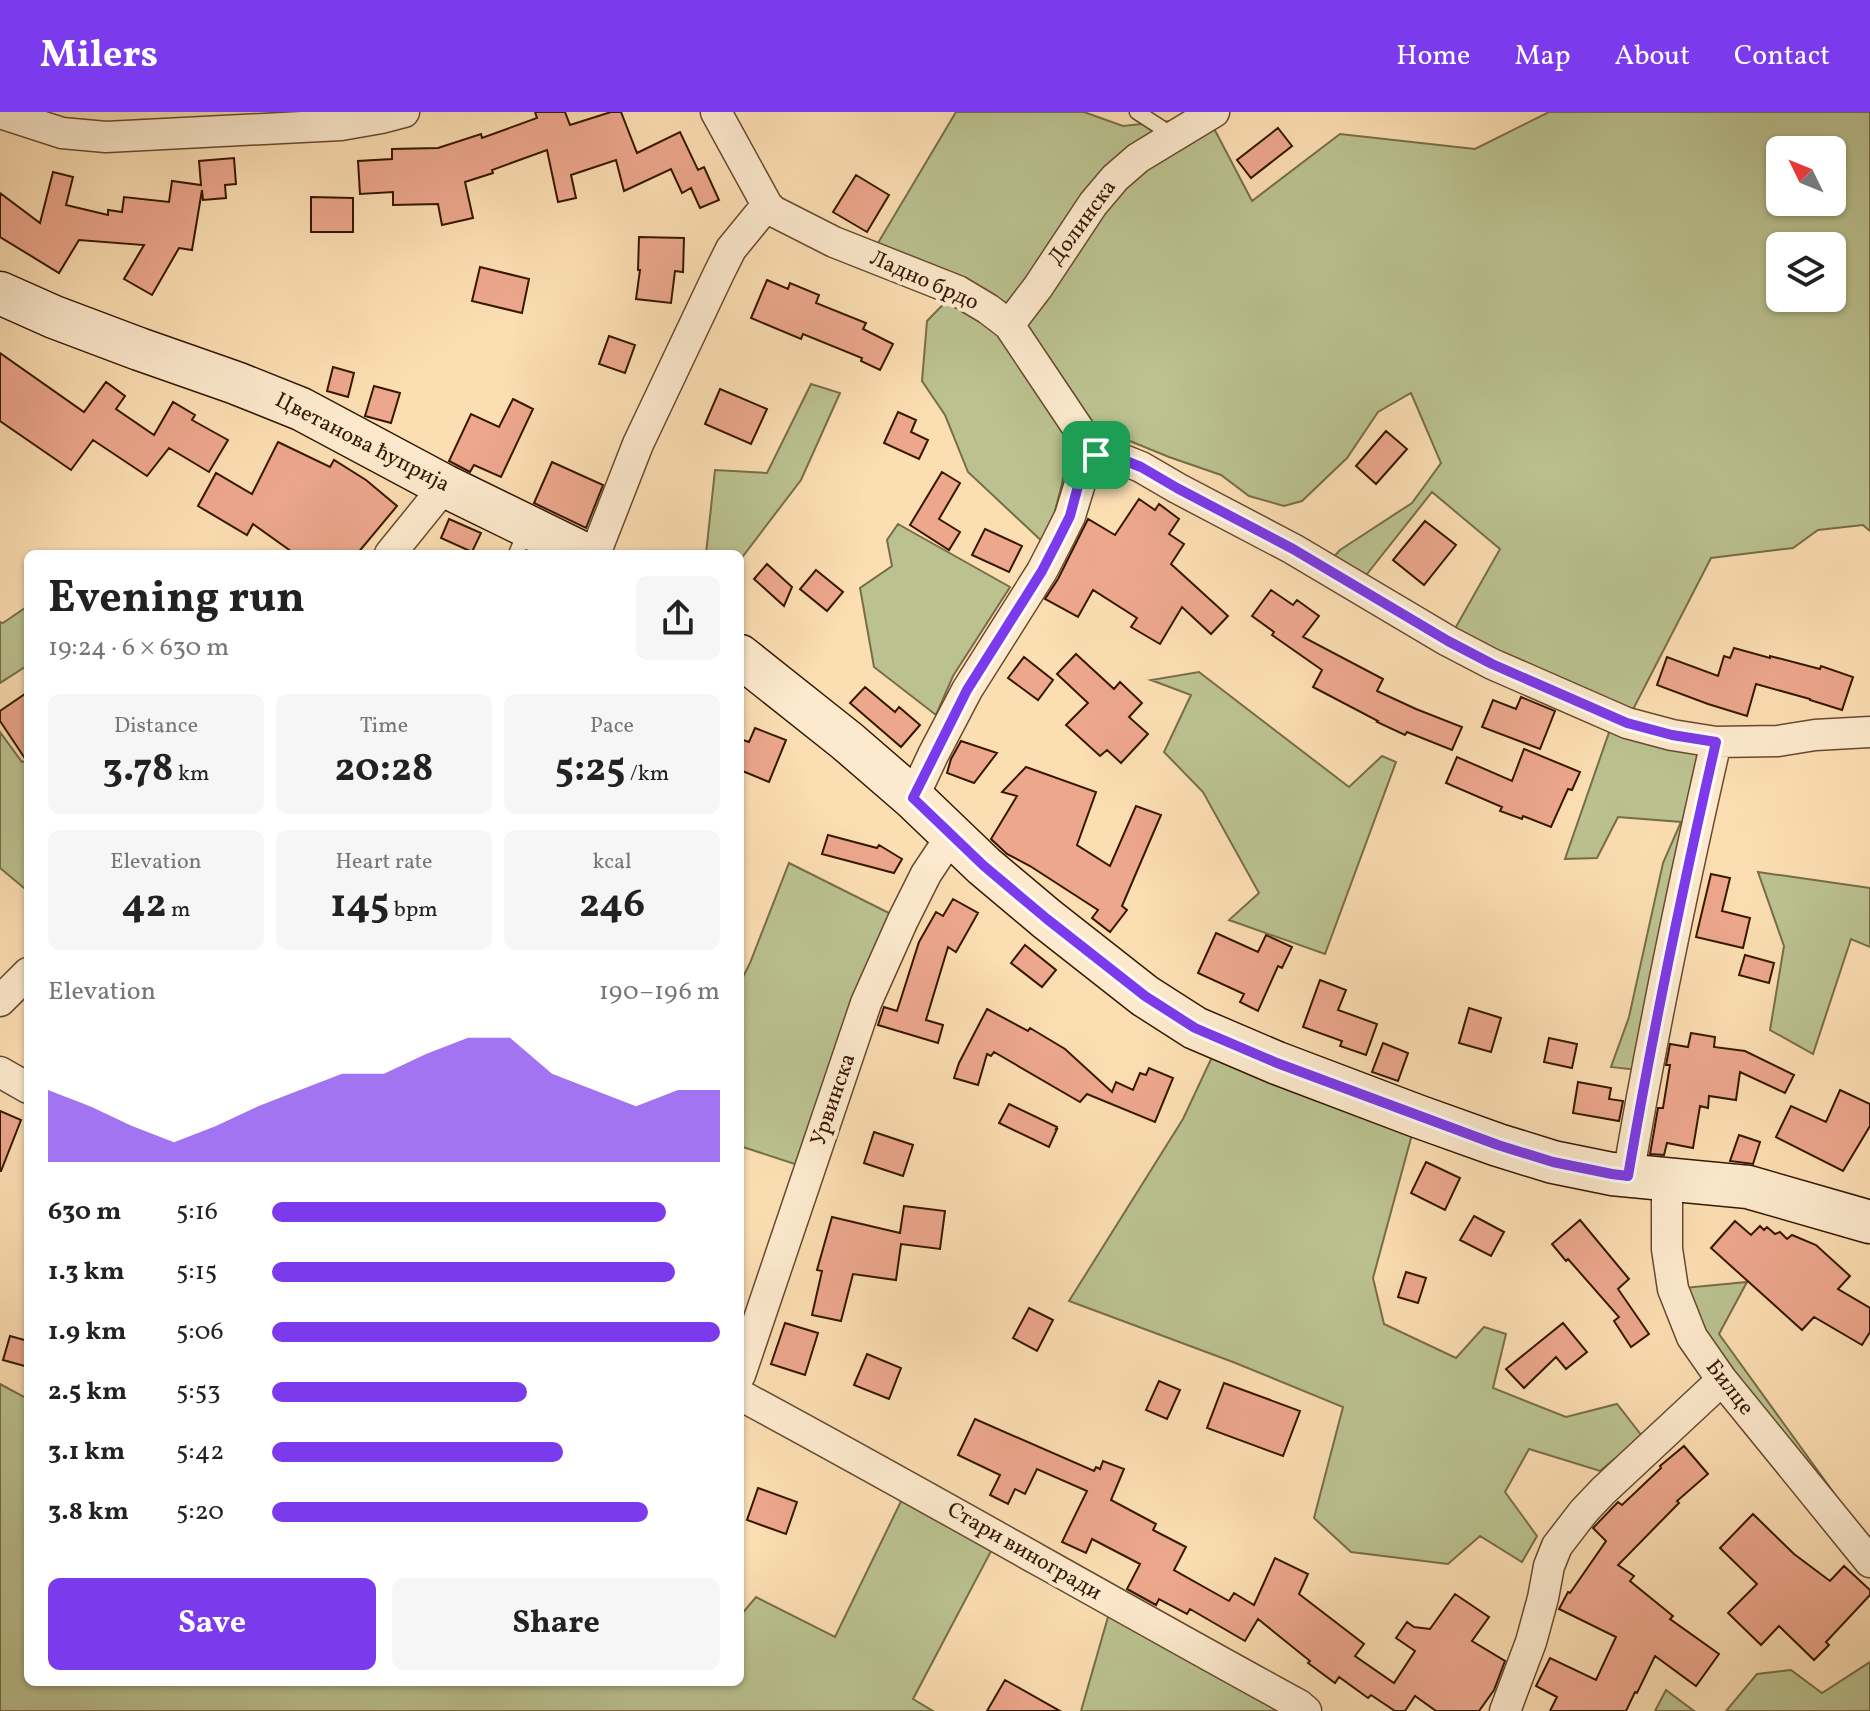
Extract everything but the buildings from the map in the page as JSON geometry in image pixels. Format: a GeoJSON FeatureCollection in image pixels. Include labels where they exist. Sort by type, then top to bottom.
{"type":"FeatureCollection","features":[{"type":"Feature","properties":{"kind":"street"},"geometry":{"type":"LineString","coordinates":[[0,113],[62,133],[106,137],[341,125],[404,112]]}},
{"type":"Feature","properties":{"kind":"street","name":"Ладно брдо"},"geometry":{"type":"LineString","coordinates":[[716,112],[767,205],[782,217],[834,242],[958,291],[1009,325],[1096,455]]}},
{"type":"Feature","properties":{"kind":"street","name":"Долинска"},"geometry":{"type":"LineString","coordinates":[[1009,325],[1093,204],[1115,178],[1138,158],[1214,112]]}},
{"type":"Feature","properties":{"kind":"street"},"geometry":{"type":"LineString","coordinates":[[597,550],[638,444],[719,273],[731,249],[767,205]]}},
{"type":"Feature","properties":{"kind":"street","name":"Цветанова ћуприја"},"geometry":{"type":"LineString","coordinates":[[0,293],[127,345],[283,401],[445,486],[522,540],[566,550]]}},
{"type":"Feature","properties":{"kind":"street"},"geometry":{"type":"LineString","coordinates":[[913,798],[967,690],[1042,571],[1070,516],[1081,475],[1089,460],[1106,453],[1141,467],[1293,549],[1492,664],[1627,723],[1716,742],[1778,741],[1870,732]]}},
{"type":"Feature","properties":{"kind":"street"},"geometry":{"type":"LineString","coordinates":[[393,550],[445,486]]}},
{"type":"Feature","properties":{"kind":"street"},"geometry":{"type":"LineString","coordinates":[[744,659],[847,741],[1014,892],[1106,967],[1195,1028],[1277,1063],[1498,1145],[1553,1162],[1601,1172],[1748,1187],[1870,1222]]}},
{"type":"Feature","properties":{"kind":"street","name":"Билце"},"geometry":{"type":"LineString","coordinates":[[1716,742],[1647,1065],[1648,1178],[1667,1249],[1673,1289],[1692,1337],[1722,1380],[1870,1562]]}},
{"type":"Feature","properties":{"kind":"street","name":"Урвинска"},"geometry":{"type":"LineString","coordinates":[[744,1363],[866,1003],[926,874],[952,835]]}},
{"type":"Feature","properties":{"kind":"street"},"geometry":{"type":"LineString","coordinates":[[0,1001],[24,977]]}},
{"type":"Feature","properties":{"kind":"street"},"geometry":{"type":"LineString","coordinates":[[0,1072],[24,1086]]}},
{"type":"Feature","properties":{"kind":"street"},"geometry":{"type":"LineString","coordinates":[[1505,1711],[1531,1642],[1549,1566],[1557,1546],[1603,1491],[1722,1380]]}},
{"type":"Feature","properties":{"kind":"street","name":"Стари виногради"},"geometry":{"type":"LineString","coordinates":[[744,1397],[1306,1711]]}},
{"type":"Feature","properties":{"kind":"lane"},"geometry":{"type":"LineString","coordinates":[[1137,112],[1174,136]]}},
{"type":"Feature","properties":{"kind":"green space"},"geometry":{"type":"Polygon","coordinates":[[[956,112],[1084,112],[1123,126],[1208,117],[1252,201],[1340,134],[1475,149],[1549,112],[1870,112],[1870,531],[1863,525],[1818,530],[1793,548],[1711,558],[1627,721],[1716,742],[1638,1070],[1611,1067],[1629,1017],[1663,863],[1681,822],[1618,817],[1597,858],[1565,859],[1614,718],[1448,641],[1500,549],[1432,492],[1363,579],[1330,561],[1340,550],[1412,503],[1441,463],[1411,393],[1378,412],[1347,458],[1302,501],[1284,506],[1249,496],[1221,475],[1120,437],[1069,446],[1046,545],[968,472],[945,415],[922,381],[927,321],[961,286],[875,248],[956,112]]]}},
{"type":"Feature","properties":{"kind":"green space"},"geometry":{"type":"Polygon","coordinates":[[[811,384],[840,393],[801,480],[744,555],[744,550],[706,550],[715,470],[767,473],[811,384]]]}},
{"type":"Feature","properties":{"kind":"green space"},"geometry":{"type":"Polygon","coordinates":[[[898,524],[1010,587],[953,676],[936,715],[874,667],[860,588],[892,566],[887,540],[898,524]]]}},
{"type":"Feature","properties":{"kind":"green space"},"geometry":{"type":"Polygon","coordinates":[[[24,609],[24,668],[0,683],[0,622],[24,609]]]}},
{"type":"Feature","properties":{"kind":"green space"},"geometry":{"type":"Polygon","coordinates":[[[1199,672],[1349,787],[1382,756],[1396,762],[1325,954],[1229,920],[1259,893],[1203,792],[1164,752],[1191,695],[1151,680],[1199,672]]]}},
{"type":"Feature","properties":{"kind":"green space"},"geometry":{"type":"Polygon","coordinates":[[[0,732],[24,761],[24,888],[0,868],[0,732]]]}},
{"type":"Feature","properties":{"kind":"green space"},"geometry":{"type":"Polygon","coordinates":[[[789,863],[903,920],[810,1169],[744,1147],[744,975],[789,863]]]}},
{"type":"Feature","properties":{"kind":"green space"},"geometry":{"type":"Polygon","coordinates":[[[1758,872],[1870,888],[1870,947],[1851,939],[1813,1054],[1770,1030],[1784,946],[1758,872]]]}},
{"type":"Feature","properties":{"kind":"green space"},"geometry":{"type":"Polygon","coordinates":[[[1220,1040],[1417,1116],[1373,1278],[1384,1324],[1456,1358],[1484,1327],[1506,1334],[1493,1388],[1566,1417],[1617,1404],[1642,1436],[1600,1471],[1529,1449],[1505,1492],[1537,1536],[1522,1562],[1480,1536],[1448,1564],[1351,1552],[1314,1518],[1343,1407],[1069,1301],[1183,1119],[1220,1040]]]}},
{"type":"Feature","properties":{"kind":"green space"},"geometry":{"type":"Polygon","coordinates":[[[1747,1282],[1719,1334],[1870,1543],[1870,1562],[1673,1289],[1747,1282]]]}},
{"type":"Feature","properties":{"kind":"green space"},"geometry":{"type":"Polygon","coordinates":[[[0,1384],[24,1397],[24,1686],[744,1686],[744,1611],[756,1597],[835,1637],[908,1487],[998,1538],[913,1699],[933,1711],[0,1711],[0,1384]]]}},
{"type":"Feature","properties":{"kind":"green space"},"geometry":{"type":"Polygon","coordinates":[[[1110,1610],[1295,1711],[1081,1711],[1110,1610]]]}},
{"type":"Feature","properties":{"kind":"green space"},"geometry":{"type":"Polygon","coordinates":[[[1870,1662],[1870,1711],[1726,1711],[1757,1674],[1791,1670],[1822,1693],[1870,1662]]]}},
{"type":"Feature","properties":{"kind":"green space"},"geometry":{"type":"Polygon","coordinates":[[[1666,1690],[1694,1711],[1655,1711],[1666,1690]]]}},
{"type":"Feature","properties":{"kind":"route"},"geometry":{"type":"LineString","coordinates":[[1106,453],[1141,467],[1293,549],[1492,664],[1627,723],[1716,742],[1647,1065],[1628,1176],[1553,1162],[1498,1145],[1277,1063],[1181,1021],[1106,967],[1047,919],[984,866],[913,798],[967,690],[1042,571],[1070,516],[1081,475],[1089,460],[1096,455],[1106,453]]}}]}
